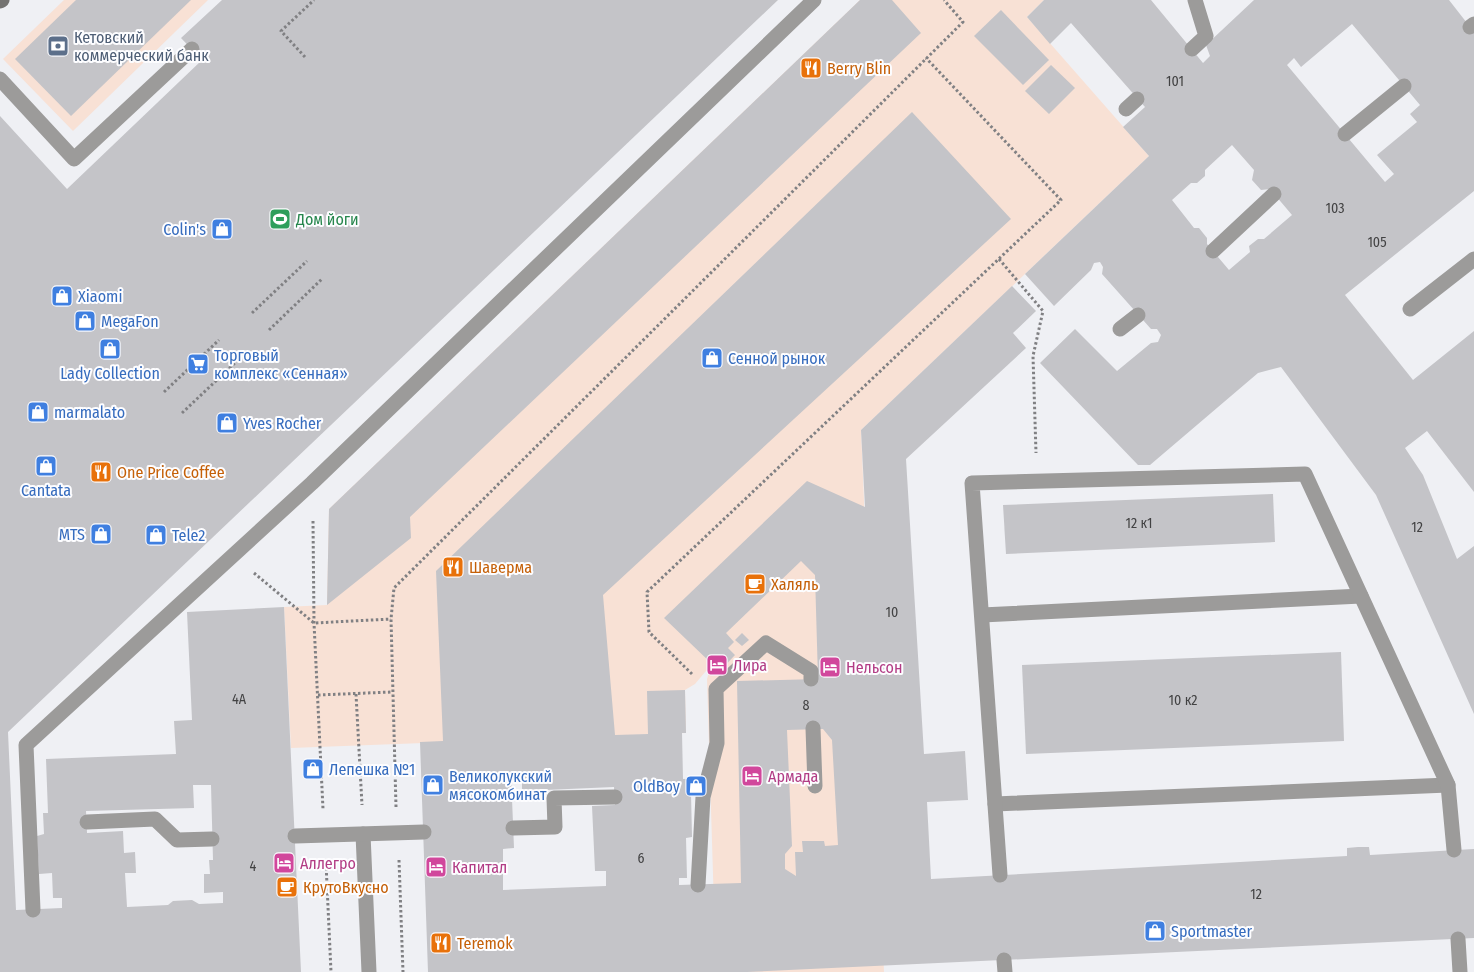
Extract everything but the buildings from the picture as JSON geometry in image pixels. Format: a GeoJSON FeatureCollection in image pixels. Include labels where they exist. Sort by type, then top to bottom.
{"type":"FeatureCollection","features":[{"type":"Feature","properties":{"kind":"lane"},"geometry":{"type":"LineString","coordinates":[[33,910],[36,824],[26,745],[312,483],[814,0]]}},
{"type":"Feature","properties":{"kind":"lane"},"geometry":{"type":"LineString","coordinates":[[1192,49],[1206,36],[1195,0]]}},
{"type":"Feature","properties":{"kind":"lane"},"geometry":{"type":"LineString","coordinates":[[0,79],[74,159],[192,49]]}},
{"type":"Feature","properties":{"kind":"lane"},"geometry":{"type":"LineString","coordinates":[[1345,134],[1404,86]]}},
{"type":"Feature","properties":{"kind":"lane"},"geometry":{"type":"LineString","coordinates":[[1213,251],[1274,194]]}},
{"type":"Feature","properties":{"kind":"lane"},"geometry":{"type":"LineString","coordinates":[[1410,309],[1474,259]]}},
{"type":"Feature","properties":{"kind":"lane"},"geometry":{"type":"LineString","coordinates":[[1120,329],[1138,315]]}},
{"type":"Feature","properties":{"kind":"lane"},"geometry":{"type":"LineString","coordinates":[[1000,875],[972,483],[1305,474],[1448,785],[1454,850]]}},
{"type":"Feature","properties":{"kind":"lane"},"geometry":{"type":"LineString","coordinates":[[982,615],[1361,596]]}},
{"type":"Feature","properties":{"kind":"lane"},"geometry":{"type":"LineString","coordinates":[[698,885],[697,797],[717,743],[716,689],[766,643],[811,671],[811,679]]}},
{"type":"Feature","properties":{"kind":"lane"},"geometry":{"type":"LineString","coordinates":[[813,728],[815,786]]}},
{"type":"Feature","properties":{"kind":"lane"},"geometry":{"type":"LineString","coordinates":[[995,804],[1448,785]]}},
{"type":"Feature","properties":{"kind":"lane"},"geometry":{"type":"LineString","coordinates":[[513,828],[555,827],[554,798],[615,797]]}},
{"type":"Feature","properties":{"kind":"lane"},"geometry":{"type":"LineString","coordinates":[[87,822],[155,819],[177,840],[212,839]]}},
{"type":"Feature","properties":{"kind":"lane"},"geometry":{"type":"LineString","coordinates":[[295,836],[424,832]]}},
{"type":"Feature","properties":{"kind":"lane"},"geometry":{"type":"LineString","coordinates":[[363,834],[369,972]]}},
{"type":"Feature","properties":{"kind":"lane"},"geometry":{"type":"LineString","coordinates":[[1458,938],[1460,972]]}},
{"type":"Feature","properties":{"kind":"path"},"geometry":{"type":"LineString","coordinates":[[304,57],[281,32],[314,0]]}},
{"type":"Feature","properties":{"kind":"path"},"geometry":{"type":"LineString","coordinates":[[394,743],[391,619],[394,588],[963,22],[944,0]]}},
{"type":"Feature","properties":{"kind":"path"},"geometry":{"type":"LineString","coordinates":[[716,689],[698,680],[649,632],[647,592],[1061,200],[926,58]]}},
{"type":"Feature","properties":{"kind":"path"},"geometry":{"type":"LineString","coordinates":[[998,259],[1043,310],[1033,356],[1037,482]]}},
{"type":"Feature","properties":{"kind":"path"},"geometry":{"type":"LineString","coordinates":[[252,313],[307,261]]}},
{"type":"Feature","properties":{"kind":"path"},"geometry":{"type":"LineString","coordinates":[[269,330],[323,278]]}},
{"type":"Feature","properties":{"kind":"path"},"geometry":{"type":"LineString","coordinates":[[164,392],[219,340]]}},
{"type":"Feature","properties":{"kind":"path"},"geometry":{"type":"LineString","coordinates":[[182,413],[238,360]]}},
{"type":"Feature","properties":{"kind":"path"},"geometry":{"type":"LineString","coordinates":[[312,483],[314,623],[331,972]]}},
{"type":"Feature","properties":{"kind":"path"},"geometry":{"type":"LineString","coordinates":[[232,555],[314,623],[391,619]]}},
{"type":"Feature","properties":{"kind":"path"},"geometry":{"type":"LineString","coordinates":[[318,695],[392,692]]}},
{"type":"Feature","properties":{"kind":"path"},"geometry":{"type":"LineString","coordinates":[[356,694],[363,834]]}},
{"type":"Feature","properties":{"kind":"shaded area"},"geometry":{"type":"Polygon","coordinates":[[[64,0],[208,0],[73,131],[3,59],[64,0]]]}},
{"type":"Feature","properties":{"kind":"shaded area","name":"Сенной рынок"},"geometry":{"type":"Polygon","coordinates":[[[860,0],[1044,0],[1027,17],[1149,156],[861,430],[884,972],[716,972],[707,679],[711,665],[695,684],[685,690],[686,733],[291,748],[284,607],[327,605],[329,509],[860,0]]]}},
{"type":"Feature","properties":{"kind":"place","name":"Кетовский коммерческий банк"},"geometry":{"type":"Point","coordinates":[58,46]}},
{"type":"Feature","properties":{"kind":"place","name":"Berry Blin"},"geometry":{"type":"Point","coordinates":[811,68]}},
{"type":"Feature","properties":{"kind":"place","name":"Дом йоги"},"geometry":{"type":"Point","coordinates":[280,219]}},
{"type":"Feature","properties":{"kind":"place","name":"Colin's"},"geometry":{"type":"Point","coordinates":[222,229]}},
{"type":"Feature","properties":{"kind":"place","name":"Xiaomi"},"geometry":{"type":"Point","coordinates":[62,296]}},
{"type":"Feature","properties":{"kind":"place","name":"MegaFon"},"geometry":{"type":"Point","coordinates":[85,321]}},
{"type":"Feature","properties":{"kind":"place","name":"Lady Collection"},"geometry":{"type":"Point","coordinates":[110,349]}},
{"type":"Feature","properties":{"kind":"place","name":"Сенной рынок"},"geometry":{"type":"Point","coordinates":[712,358]}},
{"type":"Feature","properties":{"kind":"place","name":"Торговый комплекс «Сенная»"},"geometry":{"type":"Point","coordinates":[198,364]}},
{"type":"Feature","properties":{"kind":"place","name":"marmalato"},"geometry":{"type":"Point","coordinates":[38,412]}},
{"type":"Feature","properties":{"kind":"place","name":"Yves Rocher"},"geometry":{"type":"Point","coordinates":[227,423]}},
{"type":"Feature","properties":{"kind":"place","name":"Cantata"},"geometry":{"type":"Point","coordinates":[46,466]}},
{"type":"Feature","properties":{"kind":"place","name":"One Price Coffee"},"geometry":{"type":"Point","coordinates":[101,472]}},
{"type":"Feature","properties":{"kind":"place","name":"MTS"},"geometry":{"type":"Point","coordinates":[101,534]}},
{"type":"Feature","properties":{"kind":"place","name":"Tele2"},"geometry":{"type":"Point","coordinates":[156,535]}},
{"type":"Feature","properties":{"kind":"place","name":"Шаверма"},"geometry":{"type":"Point","coordinates":[453,567]}},
{"type":"Feature","properties":{"kind":"place","name":"Халяль"},"geometry":{"type":"Point","coordinates":[755,584]}},
{"type":"Feature","properties":{"kind":"place","name":"Лира"},"geometry":{"type":"Point","coordinates":[717,665]}},
{"type":"Feature","properties":{"kind":"place","name":"Нельсон"},"geometry":{"type":"Point","coordinates":[830,667]}},
{"type":"Feature","properties":{"kind":"place","name":"Лепешка №1"},"geometry":{"type":"Point","coordinates":[313,769]}},
{"type":"Feature","properties":{"kind":"place","name":"Армада"},"geometry":{"type":"Point","coordinates":[752,776]}},
{"type":"Feature","properties":{"kind":"place","name":"Великолукский мясокомбинат"},"geometry":{"type":"Point","coordinates":[433,785]}},
{"type":"Feature","properties":{"kind":"place","name":"OldBoy"},"geometry":{"type":"Point","coordinates":[696,786]}},
{"type":"Feature","properties":{"kind":"place","name":"Аллегро"},"geometry":{"type":"Point","coordinates":[284,863]}},
{"type":"Feature","properties":{"kind":"place","name":"Капитал"},"geometry":{"type":"Point","coordinates":[436,867]}},
{"type":"Feature","properties":{"kind":"place","name":"КрутоВкусно"},"geometry":{"type":"Point","coordinates":[287,887]}},
{"type":"Feature","properties":{"kind":"place","name":"Sportmaster"},"geometry":{"type":"Point","coordinates":[1155,931]}},
{"type":"Feature","properties":{"kind":"place","name":"Teremok"},"geometry":{"type":"Point","coordinates":[441,943]}}]}
